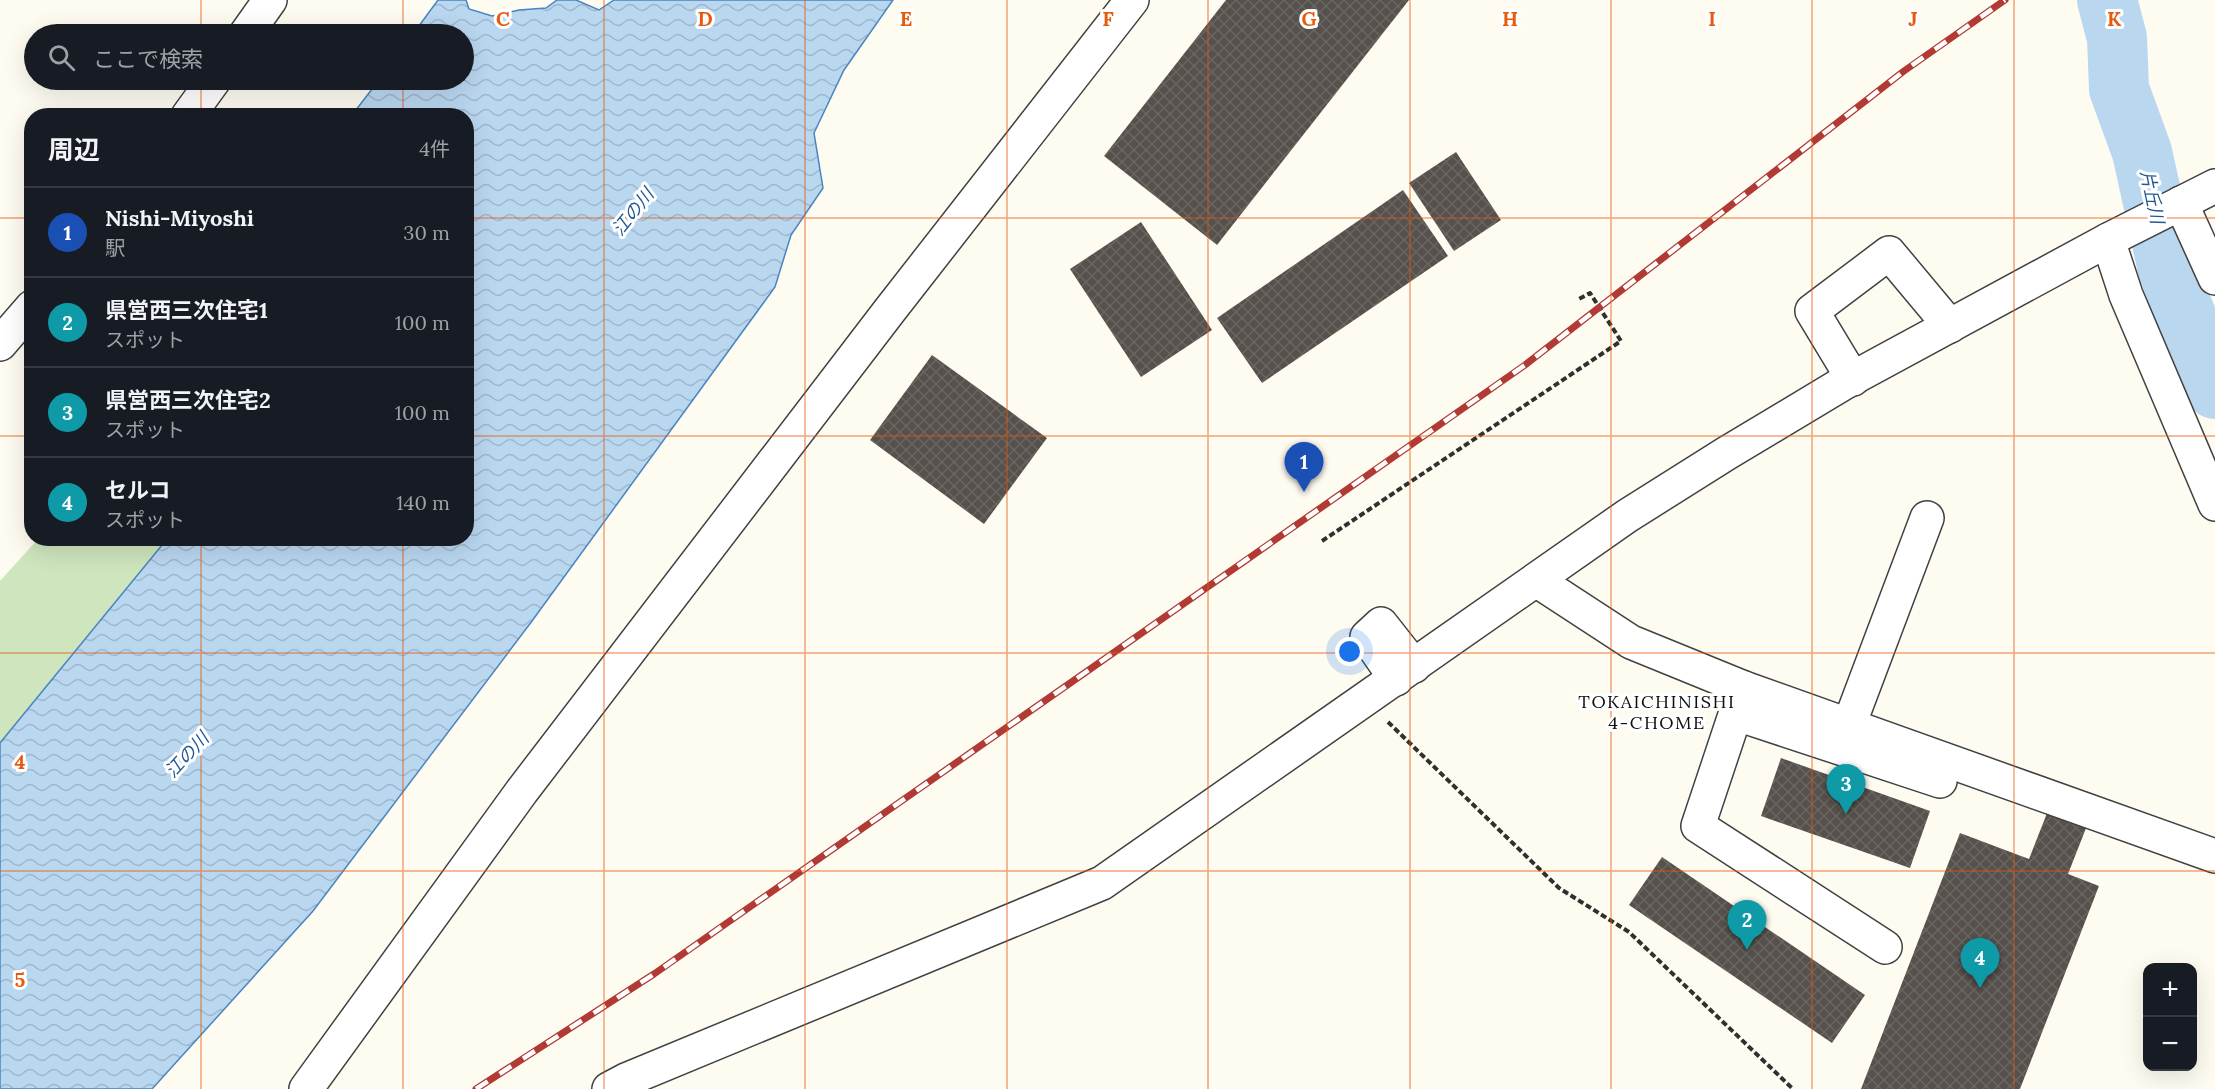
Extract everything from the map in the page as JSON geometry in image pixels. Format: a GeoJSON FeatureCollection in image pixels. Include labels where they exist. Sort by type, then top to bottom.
{"type":"FeatureCollection","features":[{"type":"Feature","properties":{"kind":"street"},"geometry":{"type":"LineString","coordinates":[[253,24],[270,0]]}},
{"type":"Feature","properties":{"kind":"street"},"geometry":{"type":"LineString","coordinates":[[306,1089],[522,791],[1132,0]]}},
{"type":"Feature","properties":{"kind":"street"},"geometry":{"type":"LineString","coordinates":[[194,108],[207,90]]}},
{"type":"Feature","properties":{"kind":"street"},"geometry":{"type":"LineString","coordinates":[[609,1089],[1102,883],[1637,510],[1737,447],[1853,379],[1950,326],[2108,240],[2215,186]]}},
{"type":"Feature","properties":{"kind":"street"},"geometry":{"type":"LineString","coordinates":[[2181,202],[2215,278]]}},
{"type":"Feature","properties":{"kind":"street"},"geometry":{"type":"LineString","coordinates":[[2108,240],[2126,295],[2215,504]]}},
{"type":"Feature","properties":{"kind":"street"},"geometry":{"type":"LineString","coordinates":[[1853,379],[1812,310],[1889,253],[1950,326]]}},
{"type":"Feature","properties":{"kind":"street"},"geometry":{"type":"LineString","coordinates":[[1849,725],[1927,518]]}},
{"type":"Feature","properties":{"kind":"street"},"geometry":{"type":"LineString","coordinates":[[1536,580],[1631,642],[1741,701],[1940,782]]}},
{"type":"Feature","properties":{"kind":"street"},"geometry":{"type":"LineString","coordinates":[[1741,701],[1849,725],[2215,856]]}},
{"type":"Feature","properties":{"kind":"street"},"geometry":{"type":"LineString","coordinates":[[1741,701],[1698,826],[1885,947]]}},
{"type":"Feature","properties":{"kind":"path"},"geometry":{"type":"LineString","coordinates":[[1322,541],[1621,341],[1590,293],[1577,300]]}},
{"type":"Feature","properties":{"kind":"path"},"geometry":{"type":"LineString","coordinates":[[1365,700],[1559,888],[1629,932],[1793,1089]]}},
{"type":"Feature","properties":{"kind":"green space"},"geometry":{"type":"Polygon","coordinates":[[[32,546],[161,546],[0,743],[0,581],[32,546]]]}},
{"type":"Feature","properties":{"kind":"water","name":"江の川"},"geometry":{"type":"Polygon","coordinates":[[[438,0],[466,0],[469,9],[492,16],[519,10],[546,8],[557,0],[576,0],[599,10],[614,0],[893,0],[844,70],[814,133],[823,188],[791,235],[775,287],[532,621],[313,911],[152,1089],[0,1089],[0,743],[161,546],[474,546],[474,108],[357,108],[371,90],[474,90],[474,24],[420,24],[438,0]]]}},
{"type":"Feature","properties":{"kind":"building"},"geometry":{"type":"Polygon","coordinates":[[[1226,0],[1409,0],[1217,245],[1104,156],[1226,0]]]}},
{"type":"Feature","properties":{"kind":"building"},"geometry":{"type":"Polygon","coordinates":[[[1456,152],[1501,220],[1454,251],[1409,183],[1456,152]]]}},
{"type":"Feature","properties":{"kind":"building"},"geometry":{"type":"Polygon","coordinates":[[[1403,190],[1448,256],[1262,383],[1217,318],[1403,190]]]}},
{"type":"Feature","properties":{"kind":"building"},"geometry":{"type":"Polygon","coordinates":[[[1141,222],[1212,330],[1141,377],[1070,269],[1141,222]]]}},
{"type":"Feature","properties":{"kind":"building"},"geometry":{"type":"Polygon","coordinates":[[[932,355],[1047,438],[984,524],[870,440],[932,355]]]}},
{"type":"Feature","properties":{"kind":"building"},"geometry":{"type":"Polygon","coordinates":[[[1781,758],[1930,811],[1910,868],[1761,816],[1781,758]]]}},
{"type":"Feature","properties":{"kind":"building"},"geometry":{"type":"Polygon","coordinates":[[[2051,803],[2090,818],[2068,874],[2099,886],[2020,1089],[1861,1089],[1960,833],[2029,859],[2051,803]]]}},
{"type":"Feature","properties":{"kind":"building"},"geometry":{"type":"Polygon","coordinates":[[[1662,857],[1865,995],[1832,1043],[1629,905],[1662,857]]]}},
{"type":"Feature","properties":{"kind":"waterway","name":"片丘川"},"geometry":{"type":"LineString","coordinates":[[2107,0],[2117,38],[2119,89],[2142,152],[2168,270],[2215,389]]}},
{"type":"Feature","properties":{"kind":"railway"},"geometry":{"type":"LineString","coordinates":[[476,1089],[654,974],[1525,365],[1904,71],[2005,0]]}},
{"type":"Feature","properties":{"kind":"place","name":"Nishi-Miyoshi"},"geometry":{"type":"Point","coordinates":[1304,492]}},
{"type":"Feature","properties":{"kind":"place","name":"県営西三次住宅2"},"geometry":{"type":"Point","coordinates":[1846,814]}},
{"type":"Feature","properties":{"kind":"place","name":"県営西三次住宅1"},"geometry":{"type":"Point","coordinates":[1747,950]}},
{"type":"Feature","properties":{"kind":"place","name":"セルコ"},"geometry":{"type":"Point","coordinates":[1980,988]}},
{"type":"Feature","properties":{"kind":"district","name":"TOKAICHINISHI 4-CHOME"},"geometry":{"type":"Point","coordinates":[1657,712]}}]}
